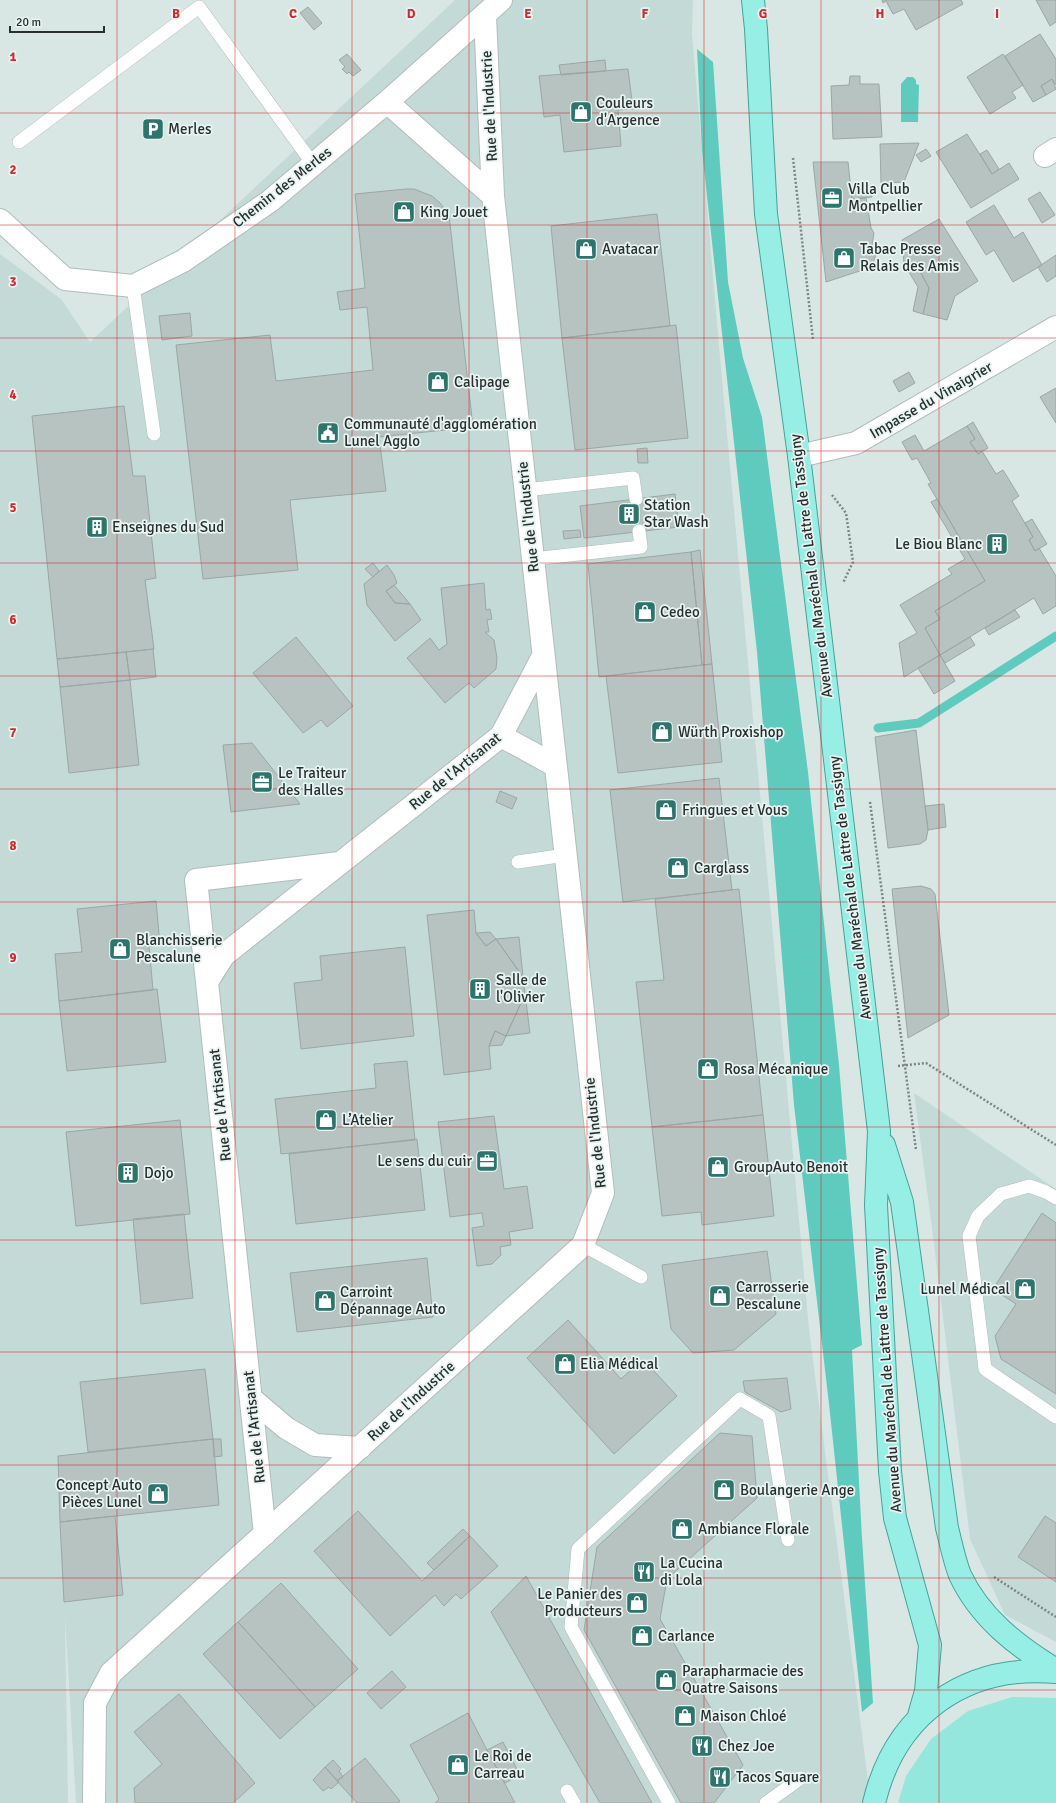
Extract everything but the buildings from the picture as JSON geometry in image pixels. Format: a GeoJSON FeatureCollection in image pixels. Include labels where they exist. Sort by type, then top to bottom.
{"type":"FeatureCollection","features":[{"type":"Feature","properties":{"kind":"main road","name":"Avenue du Maréchal de Lattre de Tassigny"},"geometry":{"type":"LineString","coordinates":[[753,0],[756,29],[766,214],[799,456],[872,1068],[880,1131],[902,1202],[947,1528],[960,1574],[975,1601],[993,1623],[1021,1648],[1056,1671]]}},
{"type":"Feature","properties":{"kind":"main road","name":"Avenue du Maréchal de Lattre de Tassigny"},"geometry":{"type":"LineString","coordinates":[[880,1131],[876,1205],[890,1471],[895,1518],[930,1645],[926,1690],[918,1718]]}},
{"type":"Feature","properties":{"kind":"main road"},"geometry":{"type":"LineString","coordinates":[[874,1803],[879,1783],[888,1760],[901,1738],[918,1718],[937,1702],[959,1688],[983,1678],[1007,1672],[1033,1670],[1056,1671]]}},
{"type":"Feature","properties":{"kind":"street","name":"Chemin des Merles"},"geometry":{"type":"LineString","coordinates":[[133,286],[183,261],[270,201],[387,102],[485,16],[501,0]]}},
{"type":"Feature","properties":{"kind":"street","name":"Rue de l'Industrie"},"geometry":{"type":"LineString","coordinates":[[265,1534],[583,1245],[602,1193],[493,196],[485,16]]}},
{"type":"Feature","properties":{"kind":"street","name":"Rue de l'Industrie"},"geometry":{"type":"LineString","coordinates":[[387,102],[493,196]]}},
{"type":"Feature","properties":{"kind":"street"},"geometry":{"type":"LineString","coordinates":[[0,220],[65,279],[133,286]]}},
{"type":"Feature","properties":{"kind":"street","name":"Impasse du Vinaigrier"},"geometry":{"type":"LineString","coordinates":[[799,456],[856,443],[1056,326]]}},
{"type":"Feature","properties":{"kind":"street","name":"Rue de l'Artisanat"},"geometry":{"type":"LineString","coordinates":[[207,982],[224,956],[501,736],[543,656]]}},
{"type":"Feature","properties":{"kind":"street"},"geometry":{"type":"LineString","coordinates":[[501,736],[556,766]]}},
{"type":"Feature","properties":{"kind":"street","name":"Rue de l'Artisanat"},"geometry":{"type":"LineString","coordinates":[[265,1534],[252,1399],[196,880],[340,863]]}},
{"type":"Feature","properties":{"kind":"street","name":"Rue de l'Industrie"},"geometry":{"type":"LineString","coordinates":[[252,1399],[286,1428],[315,1445],[360,1448]]}},
{"type":"Feature","properties":{"kind":"street"},"geometry":{"type":"LineString","coordinates":[[94,1803],[96,1704],[111,1673],[265,1534]]}},
{"type":"Feature","properties":{"kind":"lane"},"geometry":{"type":"LineString","coordinates":[[19,142],[199,7],[313,164]]}},
{"type":"Feature","properties":{"kind":"lane"},"geometry":{"type":"LineString","coordinates":[[133,286],[154,434]]}},
{"type":"Feature","properties":{"kind":"lane"},"geometry":{"type":"LineString","coordinates":[[526,490],[633,478],[636,499]]}},
{"type":"Feature","properties":{"kind":"lane"},"geometry":{"type":"LineString","coordinates":[[533,559],[641,547],[639,531]]}},
{"type":"Feature","properties":{"kind":"lane"},"geometry":{"type":"LineString","coordinates":[[518,862],[565,855]]}},
{"type":"Feature","properties":{"kind":"lane"},"geometry":{"type":"LineString","coordinates":[[1056,1198],[1046,1192],[1029,1186],[1002,1194],[978,1216],[969,1236],[985,1369],[1056,1417]]}},
{"type":"Feature","properties":{"kind":"lane"},"geometry":{"type":"LineString","coordinates":[[583,1245],[641,1277]]}},
{"type":"Feature","properties":{"kind":"lane"},"geometry":{"type":"LineString","coordinates":[[669,1803],[571,1627],[578,1549],[740,1399],[769,1416],[788,1540]]}},
{"type":"Feature","properties":{"kind":"lane"},"geometry":{"type":"LineString","coordinates":[[766,1803],[801,1778]]}},
{"type":"Feature","properties":{"kind":"lane"},"geometry":{"type":"LineString","coordinates":[[567,1791],[574,1803]]}},
{"type":"Feature","properties":{"kind":"path"},"geometry":{"type":"LineString","coordinates":[[792,150],[814,345]]}},
{"type":"Feature","properties":{"kind":"path"},"geometry":{"type":"LineString","coordinates":[[830,493],[846,513],[853,562],[841,586]]}},
{"type":"Feature","properties":{"kind":"path"},"geometry":{"type":"LineString","coordinates":[[870,798],[916,1152]]}},
{"type":"Feature","properties":{"kind":"path"},"geometry":{"type":"LineString","coordinates":[[872,1068],[926,1064],[1056,1145]]}},
{"type":"Feature","properties":{"kind":"path"},"geometry":{"type":"LineString","coordinates":[[992,1575],[1056,1617]]}},
{"type":"Feature","properties":{"kind":"shaded area"},"geometry":{"type":"Polygon","coordinates":[[[455,0],[693,0],[692,34],[721,368],[809,1329],[871,1803],[76,1803],[65,1617],[68,1803],[0,1803],[0,254],[61,299],[90,342],[455,0]]]}},
{"type":"Feature","properties":{"kind":"shaded area"},"geometry":{"type":"Polygon","coordinates":[[[697,49],[713,62],[728,282],[743,358],[762,417],[808,772],[839,1065],[862,1345],[852,1350],[873,1703],[862,1712],[829,1404],[794,1105],[757,652],[702,151],[697,49]]]}},
{"type":"Feature","properties":{"kind":"shaded area"},"geometry":{"type":"Polygon","coordinates":[[[907,77],[913,77],[916,80],[916,84],[919,85],[918,122],[901,122],[901,84],[907,77]]]}},
{"type":"Feature","properties":{"kind":"shaded area"},"geometry":{"type":"Polygon","coordinates":[[[914,1093],[1056,1189],[1056,1642],[1005,1615],[970,1539],[914,1093]]]}},
{"type":"Feature","properties":{"kind":"shaded area"},"geometry":{"type":"Polygon","coordinates":[[[1012,1697],[1056,1698],[1056,1803],[898,1803],[906,1776],[931,1739],[968,1711],[1012,1697]]]}},
{"type":"Feature","properties":{"kind":"waterway"},"geometry":{"type":"LineString","coordinates":[[878,728],[919,723],[1056,636]]}},
{"type":"Feature","properties":{"kind":"place","name":"Couleurs d'Argence"},"geometry":{"type":"Point","coordinates":[581,112]}},
{"type":"Feature","properties":{"kind":"place","name":"Merles"},"geometry":{"type":"Point","coordinates":[153,129]}},
{"type":"Feature","properties":{"kind":"place","name":"Villa Club Montpellier"},"geometry":{"type":"Point","coordinates":[832,198]}},
{"type":"Feature","properties":{"kind":"place","name":"King Jouet"},"geometry":{"type":"Point","coordinates":[404,212]}},
{"type":"Feature","properties":{"kind":"place","name":"Avatacar"},"geometry":{"type":"Point","coordinates":[586,249]}},
{"type":"Feature","properties":{"kind":"place","name":"Tabac Presse Relais des Amis"},"geometry":{"type":"Point","coordinates":[844,258]}},
{"type":"Feature","properties":{"kind":"place","name":"Calipage"},"geometry":{"type":"Point","coordinates":[438,382]}},
{"type":"Feature","properties":{"kind":"place","name":"Communauté d'agglomération Lunel Agglo"},"geometry":{"type":"Point","coordinates":[328,433]}},
{"type":"Feature","properties":{"kind":"place","name":"Station Star Wash"},"geometry":{"type":"Point","coordinates":[629,514]}},
{"type":"Feature","properties":{"kind":"place","name":"Enseignes du Sud"},"geometry":{"type":"Point","coordinates":[97,527]}},
{"type":"Feature","properties":{"kind":"place","name":"Le Biou Blanc"},"geometry":{"type":"Point","coordinates":[997,544]}},
{"type":"Feature","properties":{"kind":"place","name":"Cedeo"},"geometry":{"type":"Point","coordinates":[645,612]}},
{"type":"Feature","properties":{"kind":"place","name":"Würth Proxishop"},"geometry":{"type":"Point","coordinates":[662,732]}},
{"type":"Feature","properties":{"kind":"place","name":"Le Traiteur des Halles"},"geometry":{"type":"Point","coordinates":[262,782]}},
{"type":"Feature","properties":{"kind":"place","name":"Fringues et Vous"},"geometry":{"type":"Point","coordinates":[666,810]}},
{"type":"Feature","properties":{"kind":"place","name":"Carglass"},"geometry":{"type":"Point","coordinates":[678,868]}},
{"type":"Feature","properties":{"kind":"place","name":"Blanchisserie Pescalune"},"geometry":{"type":"Point","coordinates":[120,949]}},
{"type":"Feature","properties":{"kind":"place","name":"Salle de l'Olivier"},"geometry":{"type":"Point","coordinates":[480,989]}},
{"type":"Feature","properties":{"kind":"place","name":"Rosa Mécanique"},"geometry":{"type":"Point","coordinates":[708,1069]}},
{"type":"Feature","properties":{"kind":"place","name":"L’Atelier"},"geometry":{"type":"Point","coordinates":[326,1120]}},
{"type":"Feature","properties":{"kind":"place","name":"Le sens du cuir"},"geometry":{"type":"Point","coordinates":[487,1161]}},
{"type":"Feature","properties":{"kind":"place","name":"GroupAuto Benoit"},"geometry":{"type":"Point","coordinates":[718,1167]}},
{"type":"Feature","properties":{"kind":"place","name":"Dojo"},"geometry":{"type":"Point","coordinates":[128,1173]}},
{"type":"Feature","properties":{"kind":"place","name":"Lunel Médical"},"geometry":{"type":"Point","coordinates":[1025,1289]}},
{"type":"Feature","properties":{"kind":"place","name":"Carrosserie Pescalune"},"geometry":{"type":"Point","coordinates":[720,1296]}},
{"type":"Feature","properties":{"kind":"place","name":"Carroint Dépannage Auto"},"geometry":{"type":"Point","coordinates":[325,1301]}},
{"type":"Feature","properties":{"kind":"place","name":"Elia Médical"},"geometry":{"type":"Point","coordinates":[565,1364]}},
{"type":"Feature","properties":{"kind":"place","name":"Boulangerie Ange"},"geometry":{"type":"Point","coordinates":[724,1490]}},
{"type":"Feature","properties":{"kind":"place","name":"Concept Auto Pièces Lunel"},"geometry":{"type":"Point","coordinates":[158,1494]}},
{"type":"Feature","properties":{"kind":"place","name":"Ambiance Florale"},"geometry":{"type":"Point","coordinates":[682,1529]}},
{"type":"Feature","properties":{"kind":"place","name":"La Cucina di Lola"},"geometry":{"type":"Point","coordinates":[644,1572]}},
{"type":"Feature","properties":{"kind":"place","name":"Le Panier des Producteurs"},"geometry":{"type":"Point","coordinates":[637,1603]}},
{"type":"Feature","properties":{"kind":"place","name":"Carlance"},"geometry":{"type":"Point","coordinates":[642,1636]}},
{"type":"Feature","properties":{"kind":"place","name":"Parapharmacie des Quatre Saisons"},"geometry":{"type":"Point","coordinates":[666,1680]}},
{"type":"Feature","properties":{"kind":"place","name":"Maison Chloé"},"geometry":{"type":"Point","coordinates":[685,1716]}},
{"type":"Feature","properties":{"kind":"place","name":"Chez Joe"},"geometry":{"type":"Point","coordinates":[702,1746]}},
{"type":"Feature","properties":{"kind":"place","name":"Le Roi de Carreau"},"geometry":{"type":"Point","coordinates":[458,1765]}},
{"type":"Feature","properties":{"kind":"place","name":"Tacos Square"},"geometry":{"type":"Point","coordinates":[720,1777]}}]}
